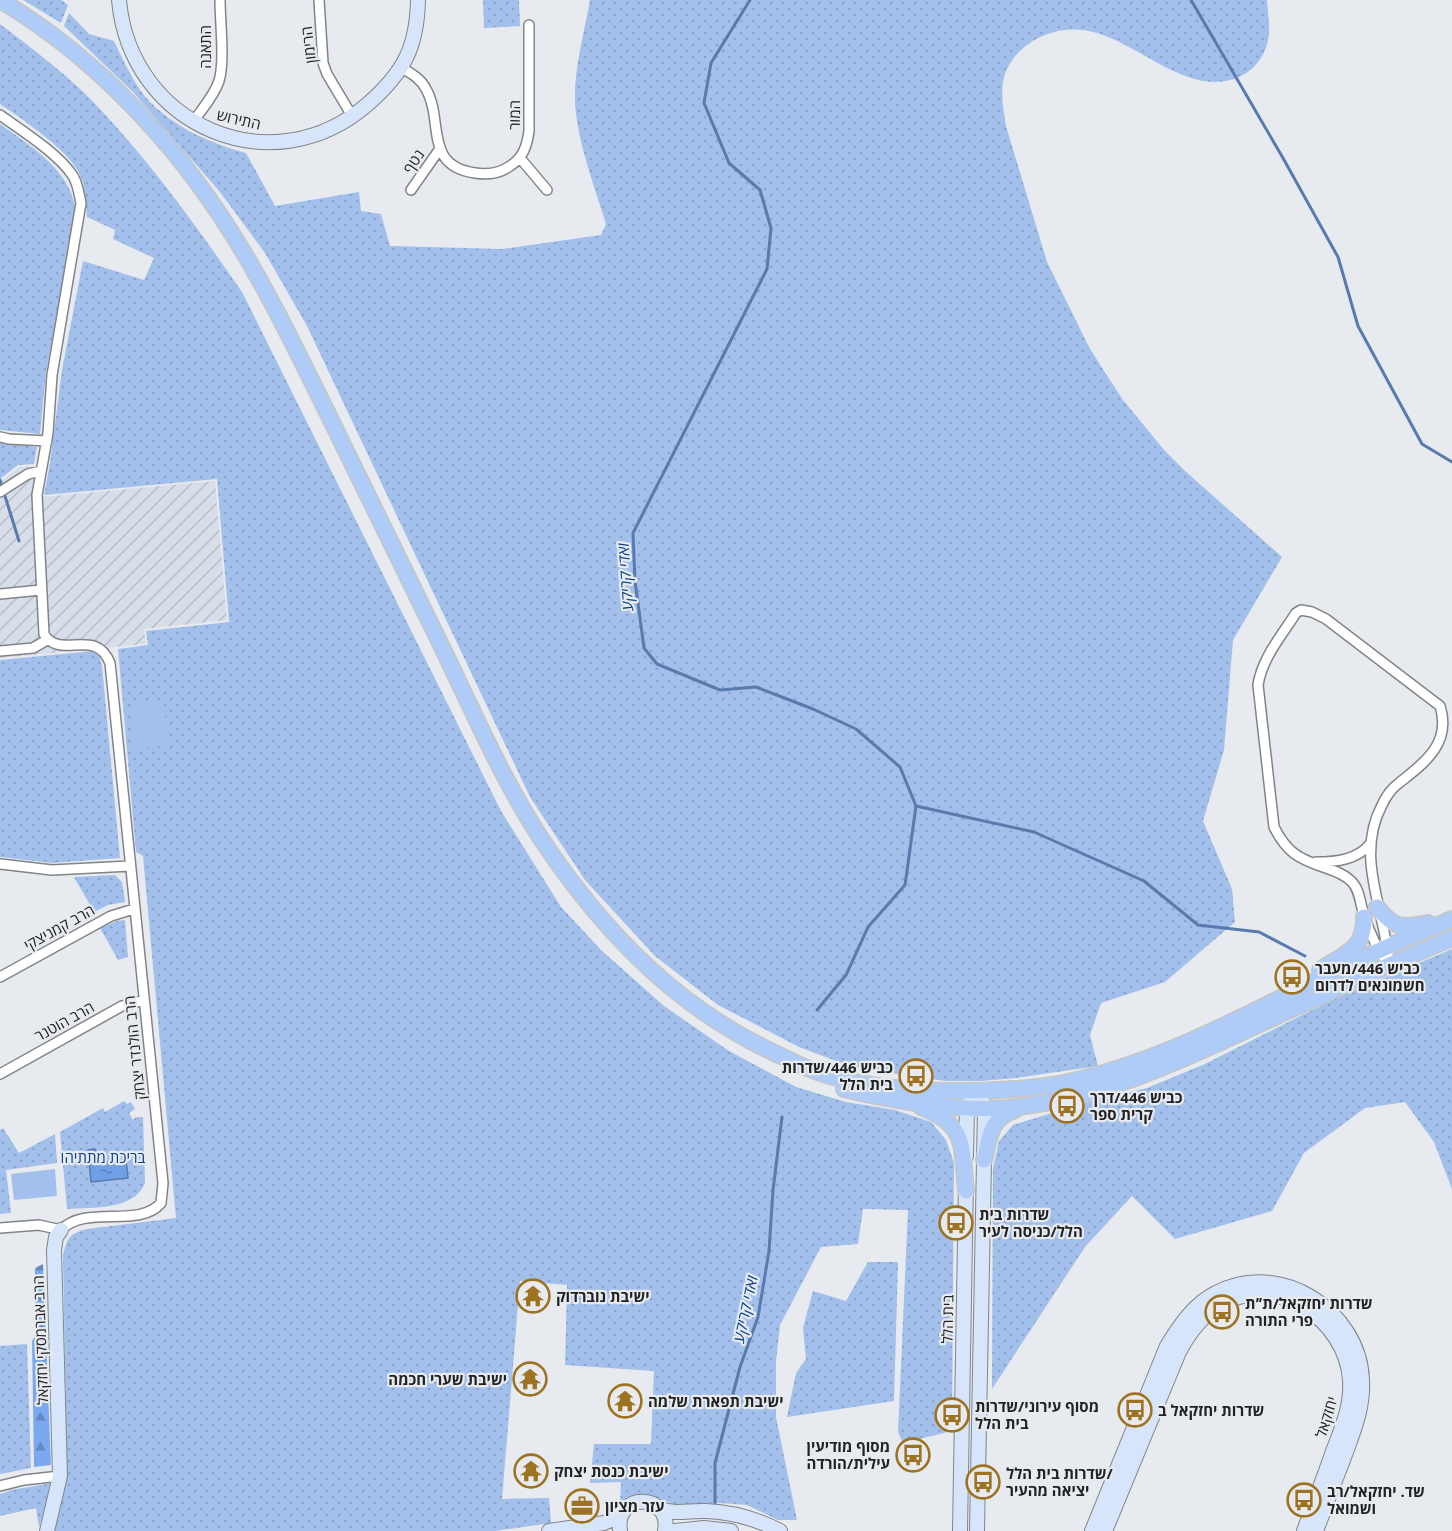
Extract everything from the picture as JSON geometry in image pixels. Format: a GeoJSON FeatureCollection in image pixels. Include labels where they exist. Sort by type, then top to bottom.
{"type":"FeatureCollection","features":[{"type":"Feature","properties":{"kind":"main road"},"geometry":{"type":"LineString","coordinates":[[0,0],[73,52],[129,103],[184,168],[231,232],[297,350],[495,756],[543,841],[609,929],[681,996],[736,1035],[791,1061],[837,1078],[877,1086],[939,1091],[1046,1086],[1120,1068],[1192,1041],[1383,949],[1452,919]]}},
{"type":"Feature","properties":{"kind":"main road"},"geometry":{"type":"LineString","coordinates":[[0,11],[39,37],[122,109],[177,174],[223,237],[289,354],[487,761],[535,846],[596,927],[643,976],[731,1043],[813,1080],[871,1096],[906,1101],[985,1108],[1028,1105]]}},
{"type":"Feature","properties":{"kind":"main road"},"geometry":{"type":"LineString","coordinates":[[1377,907],[1386,919],[1395,925],[1408,927],[1452,919]]}},
{"type":"Feature","properties":{"kind":"main road"},"geometry":{"type":"LineString","coordinates":[[1264,1007],[1355,949],[1362,938],[1364,917]]}},
{"type":"Feature","properties":{"kind":"main road"},"geometry":{"type":"LineString","coordinates":[[984,1160],[993,1126],[1008,1112],[1028,1105],[1096,1090],[1158,1070],[1452,938]]}},
{"type":"Feature","properties":{"kind":"main road"},"geometry":{"type":"LineString","coordinates":[[906,1101],[934,1112],[953,1125],[962,1148],[966,1191]]}},
{"type":"Feature","properties":{"kind":"street","name":"התירוש"},"geometry":{"type":"LineString","coordinates":[[119,0],[123,29],[138,66],[162,98],[177,111],[216,133],[250,141],[270,142],[307,138],[325,132],[376,98],[402,68]]}},
{"type":"Feature","properties":{"kind":"street","name":"התאנה"},"geometry":{"type":"LineString","coordinates":[[193,122],[215,90],[219,80],[221,66],[220,0]]}},
{"type":"Feature","properties":{"kind":"street","name":"הרימון"},"geometry":{"type":"LineString","coordinates":[[319,0],[323,63],[352,116]]}},
{"type":"Feature","properties":{"kind":"street"},"geometry":{"type":"LineString","coordinates":[[418,0],[415,31],[402,68],[420,80],[427,90],[431,101],[435,135],[446,159],[457,167],[484,174],[496,173],[520,158],[548,190]]}},
{"type":"Feature","properties":{"kind":"street","name":"המור"},"geometry":{"type":"LineString","coordinates":[[520,158],[527,146],[529,131],[529,25]]}},
{"type":"Feature","properties":{"kind":"street"},"geometry":{"type":"LineString","coordinates":[[0,115],[25,132],[67,169],[76,182],[81,203],[52,375],[37,513],[44,634],[47,640],[33,648],[0,651]]}},
{"type":"Feature","properties":{"kind":"street","name":"נטף"},"geometry":{"type":"LineString","coordinates":[[411,190],[440,150]]}},
{"type":"Feature","properties":{"kind":"street"},"geometry":{"type":"LineString","coordinates":[[0,436],[9,439],[46,441]]}},
{"type":"Feature","properties":{"kind":"street"},"geometry":{"type":"LineString","coordinates":[[0,492],[28,474],[41,471]]}},
{"type":"Feature","properties":{"kind":"street"},"geometry":{"type":"LineString","coordinates":[[0,594],[41,590]]}},
{"type":"Feature","properties":{"kind":"street"},"geometry":{"type":"LineString","coordinates":[[1383,949],[1371,876],[1370,844],[1375,821],[1388,794],[1397,784],[1444,751],[1450,738],[1451,724],[1445,711],[1326,619],[1312,612],[1301,610],[1296,613],[1266,659],[1259,676],[1258,685],[1274,827],[1284,845],[1292,853],[1308,862],[1337,872],[1352,881],[1356,887],[1364,917],[1383,949],[1389,965]]}},
{"type":"Feature","properties":{"kind":"street","name":"הרב הולנדר יצחק"},"geometry":{"type":"LineString","coordinates":[[47,640],[54,645],[90,644],[100,648],[107,655],[110,663],[163,1183],[160,1203],[151,1211],[83,1219],[68,1223],[61,1230]]}},
{"type":"Feature","properties":{"kind":"street"},"geometry":{"type":"LineString","coordinates":[[1308,862],[1343,859],[1362,852],[1370,844]]}},
{"type":"Feature","properties":{"kind":"street"},"geometry":{"type":"LineString","coordinates":[[0,864],[62,870],[130,866]]}},
{"type":"Feature","properties":{"kind":"street","name":"הרב קמניצקי"},"geometry":{"type":"LineString","coordinates":[[0,977],[111,916],[134,909]]}},
{"type":"Feature","properties":{"kind":"street","name":"הרב הוטנר"},"geometry":{"type":"LineString","coordinates":[[0,1074],[122,1006],[144,1000]]}},
{"type":"Feature","properties":{"kind":"street"},"geometry":{"type":"LineString","coordinates":[[968,1107],[977,1091]]}},
{"type":"Feature","properties":{"kind":"street"},"geometry":{"type":"LineString","coordinates":[[977,1091],[985,1108],[977,1531]]}},
{"type":"Feature","properties":{"kind":"street","name":"בית הלל"},"geometry":{"type":"LineString","coordinates":[[960,1531],[968,1107]]}},
{"type":"Feature","properties":{"kind":"street"},"geometry":{"type":"LineString","coordinates":[[0,1228],[39,1225],[61,1230]]}},
{"type":"Feature","properties":{"kind":"street","name":"הרב אברמסקי יחזקאל"},"geometry":{"type":"LineString","coordinates":[[47,1531],[60,1476],[54,1250],[56,1237],[61,1230]]}},
{"type":"Feature","properties":{"kind":"street"},"geometry":{"type":"LineString","coordinates":[[1092,1531],[1179,1352],[1197,1324],[1221,1304],[1247,1295],[1288,1293],[1313,1297],[1328,1308],[1350,1337],[1359,1356],[1362,1377],[1361,1409],[1316,1531]]}},
{"type":"Feature","properties":{"kind":"street","name":"יחזקאל"},"geometry":{"type":"LineString","coordinates":[[1288,1293],[1319,1318],[1340,1343],[1347,1359],[1350,1378],[1348,1408],[1304,1531]]}},
{"type":"Feature","properties":{"kind":"street"},"geometry":{"type":"LineString","coordinates":[[1105,1531],[1127,1463]]}},
{"type":"Feature","properties":{"kind":"street"},"geometry":{"type":"LineString","coordinates":[[0,1486],[24,1480],[60,1476]]}},
{"type":"Feature","properties":{"kind":"street"},"geometry":{"type":"LineString","coordinates":[[620,1531],[621,1515],[625,1509],[639,1502],[646,1502],[659,1509],[676,1513],[705,1511],[728,1513],[750,1518],[780,1531]]}},
{"type":"Feature","properties":{"kind":"street"},"geometry":{"type":"LineString","coordinates":[[659,1509],[665,1521],[664,1531]]}},
{"type":"Feature","properties":{"kind":"street"},"geometry":{"type":"LineString","coordinates":[[549,1531],[604,1523],[621,1515]]}},
{"type":"Feature","properties":{"kind":"street"},"geometry":{"type":"LineString","coordinates":[[675,1531],[704,1528],[731,1531]]}},
{"type":"Feature","properties":{"kind":"shaded area"},"geometry":{"type":"Polygon","coordinates":[[[47,466],[41,497],[215,481],[227,620],[144,629],[146,644],[0,658],[0,482],[19,467],[47,466]]]}},
{"type":"Feature","properties":{"kind":"green space"},"geometry":{"type":"Polygon","coordinates":[[[23,0],[61,0],[68,5],[61,23],[23,0]]]}},
{"type":"Feature","properties":{"kind":"green space"},"geometry":{"type":"Polygon","coordinates":[[[483,0],[519,0],[520,26],[484,28],[483,0]]]}},
{"type":"Feature","properties":{"kind":"green space"},"geometry":{"type":"Polygon","coordinates":[[[590,0],[1267,0],[1269,32],[1265,50],[1252,69],[1233,79],[1211,82],[1188,77],[1109,37],[1077,30],[1057,31],[1029,43],[1013,59],[1004,76],[1002,95],[1006,126],[1047,262],[1089,347],[1123,400],[1165,451],[1282,557],[1233,640],[1224,750],[1203,821],[1232,889],[1235,922],[1165,982],[1101,1003],[1090,1035],[1098,1066],[1016,1078],[946,1081],[847,1065],[799,1047],[718,1005],[655,956],[585,880],[530,797],[307,326],[265,253],[220,192],[133,92],[64,26],[69,13],[89,34],[114,41],[140,90],[161,112],[202,137],[246,153],[275,206],[359,192],[361,211],[381,214],[390,246],[502,249],[601,235],[606,224],[581,142],[575,100],[577,71],[590,0]]]}},
{"type":"Feature","properties":{"kind":"green space"},"geometry":{"type":"Polygon","coordinates":[[[0,24],[75,85],[118,129],[173,196],[242,292],[501,811],[561,907],[602,951],[664,1006],[729,1051],[796,1087],[846,1102],[895,1110],[931,1122],[946,1140],[954,1163],[952,1431],[903,1443],[898,1432],[908,1210],[863,1209],[858,1244],[821,1247],[780,1325],[776,1361],[776,1417],[797,1520],[778,1520],[747,1505],[720,1503],[679,1506],[652,1496],[637,1497],[620,1506],[621,1482],[590,1483],[594,1444],[651,1444],[654,1371],[565,1365],[567,1285],[520,1281],[502,1499],[549,1498],[551,1523],[495,1531],[54,1531],[67,1472],[63,1255],[66,1244],[70,1237],[87,1229],[176,1218],[143,856],[136,852],[118,649],[148,645],[146,631],[229,622],[217,479],[44,495],[62,370],[83,261],[144,280],[154,258],[113,239],[115,230],[87,217],[83,185],[74,165],[44,136],[0,104],[0,24]]]}},
{"type":"Feature","properties":{"kind":"green space"},"geometry":{"type":"Polygon","coordinates":[[[0,124],[38,152],[60,173],[68,186],[76,215],[46,372],[40,434],[0,430],[0,124]]]}},
{"type":"Feature","properties":{"kind":"green space"},"geometry":{"type":"Polygon","coordinates":[[[0,443],[37,447],[34,464],[18,465],[0,479],[0,443]]]}},
{"type":"Feature","properties":{"kind":"green space"},"geometry":{"type":"Polygon","coordinates":[[[94,651],[100,658],[102,666],[120,858],[53,863],[0,857],[0,660],[94,651]]]}},
{"type":"Feature","properties":{"kind":"green space"},"geometry":{"type":"Polygon","coordinates":[[[164,702],[167,746],[134,748],[131,704],[164,702]]]}},
{"type":"Feature","properties":{"kind":"green space"},"geometry":{"type":"Polygon","coordinates":[[[115,875],[122,882],[125,902],[108,905],[94,912],[74,877],[115,875]]]}},
{"type":"Feature","properties":{"kind":"green space"},"geometry":{"type":"Polygon","coordinates":[[[125,920],[128,957],[118,960],[100,928],[125,920]]]}},
{"type":"Feature","properties":{"kind":"green space"},"geometry":{"type":"Polygon","coordinates":[[[1452,949],[1452,1189],[1434,1142],[1405,1102],[1365,1108],[1304,1153],[1272,1211],[1175,1239],[1132,1196],[1085,1247],[992,1389],[993,1168],[999,1141],[1013,1125],[1085,1103],[1147,1088],[1205,1064],[1334,999],[1452,949]]]}},
{"type":"Feature","properties":{"kind":"green space","name":"בריכת מתתיהו"},"geometry":{"type":"Polygon","coordinates":[[[124,1101],[127,1104],[131,1102],[135,1109],[129,1113],[133,1120],[136,1117],[143,1117],[145,1183],[132,1199],[122,1203],[67,1209],[60,1132],[103,1108],[105,1112],[124,1101]]]}},
{"type":"Feature","properties":{"kind":"green space"},"geometry":{"type":"Polygon","coordinates":[[[3,1128],[19,1153],[55,1134],[57,1163],[6,1170],[11,1213],[0,1214],[0,1130],[3,1128]]]}},
{"type":"Feature","properties":{"kind":"green space"},"geometry":{"type":"Polygon","coordinates":[[[55,1169],[57,1196],[14,1200],[11,1174],[55,1169]]]}},
{"type":"Feature","properties":{"kind":"green space"},"geometry":{"type":"Polygon","coordinates":[[[868,1262],[898,1262],[894,1401],[787,1417],[796,1373],[806,1359],[803,1328],[813,1291],[846,1301],[868,1262]]]}},
{"type":"Feature","properties":{"kind":"green space"},"geometry":{"type":"Polygon","coordinates":[[[43,1264],[51,1465],[34,1467],[32,1341],[36,1334],[35,1268],[43,1264]]]}},
{"type":"Feature","properties":{"kind":"green space"},"geometry":{"type":"Polygon","coordinates":[[[27,1344],[31,1468],[0,1474],[0,1346],[27,1344]]]}},
{"type":"Feature","properties":{"kind":"green space"},"geometry":{"type":"Polygon","coordinates":[[[53,1483],[39,1527],[36,1508],[0,1516],[0,1494],[53,1483]]]}},
{"type":"Feature","properties":{"kind":"water"},"geometry":{"type":"Polygon","coordinates":[[[95,1149],[106,1162],[126,1160],[128,1178],[91,1182],[88,1150],[95,1149]]]}},
{"type":"Feature","properties":{"kind":"waterway","name":"ואדי קריקע"},"geometry":{"type":"LineString","coordinates":[[750,0],[711,63],[704,103],[729,163],[760,190],[771,228],[767,269],[633,533],[635,581],[644,648],[657,664],[720,690],[756,687],[813,709],[856,729],[900,767],[916,806],[905,885],[868,927],[846,975],[817,1010]]}},
{"type":"Feature","properties":{"kind":"waterway"},"geometry":{"type":"LineString","coordinates":[[1191,0],[1338,257],[1358,326],[1422,444],[1452,462]]}},
{"type":"Feature","properties":{"kind":"waterway"},"geometry":{"type":"LineString","coordinates":[[0,480],[19,541]]}},
{"type":"Feature","properties":{"kind":"waterway"},"geometry":{"type":"LineString","coordinates":[[916,806],[1034,832],[1144,881],[1198,925],[1259,932],[1305,956]]}},
{"type":"Feature","properties":{"kind":"waterway","name":"ואדי קריקע"},"geometry":{"type":"LineString","coordinates":[[715,1503],[715,1463],[740,1367],[758,1317],[769,1251],[773,1190],[782,1117]]}},
{"type":"Feature","properties":{"kind":"place","name":"כביש 446/מעבר חשמונאים לדרום"},"geometry":{"type":"Point","coordinates":[1292,977]}},
{"type":"Feature","properties":{"kind":"place","name":"כביש 446/שדרות בית הלל"},"geometry":{"type":"Point","coordinates":[916,1076]}},
{"type":"Feature","properties":{"kind":"place","name":"כביש 446/דרך קרית ספר"},"geometry":{"type":"Point","coordinates":[1067,1106]}},
{"type":"Feature","properties":{"kind":"place","name":"שדרות בית הלל/כניסה לעיר"},"geometry":{"type":"Point","coordinates":[956,1223]}},
{"type":"Feature","properties":{"kind":"place","name":"ישיבת נוברדוק"},"geometry":{"type":"Point","coordinates":[533,1296]}},
{"type":"Feature","properties":{"kind":"place","name":"שדרות יחזקאל/ת״ת פרי התורה"},"geometry":{"type":"Point","coordinates":[1222,1312]}},
{"type":"Feature","properties":{"kind":"place","name":"ישיבת שערי חכמה"},"geometry":{"type":"Point","coordinates":[530,1379]}},
{"type":"Feature","properties":{"kind":"place","name":"ישיבת תפארת שלמה"},"geometry":{"type":"Point","coordinates":[625,1401]}},
{"type":"Feature","properties":{"kind":"place","name":"שדרות יחזקאל ב"},"geometry":{"type":"Point","coordinates":[1135,1410]}},
{"type":"Feature","properties":{"kind":"place","name":"מסוף עירוני/שדרות בית הלל"},"geometry":{"type":"Point","coordinates":[952,1415]}},
{"type":"Feature","properties":{"kind":"place","name":"מסוף מודיעין עילית/הורדה"},"geometry":{"type":"Point","coordinates":[913,1455]}},
{"type":"Feature","properties":{"kind":"place","name":"ישיבת כנסת יצחק"},"geometry":{"type":"Point","coordinates":[531,1471]}},
{"type":"Feature","properties":{"kind":"place","name":"שדרות בית הלל/ יציאה מהעיר"},"geometry":{"type":"Point","coordinates":[983,1482]}},
{"type":"Feature","properties":{"kind":"place","name":"שד. יחזקאל/רב ושמואל"},"geometry":{"type":"Point","coordinates":[1304,1500]}},
{"type":"Feature","properties":{"kind":"place","name":"עזר מציון"},"geometry":{"type":"Point","coordinates":[582,1506]}}]}
